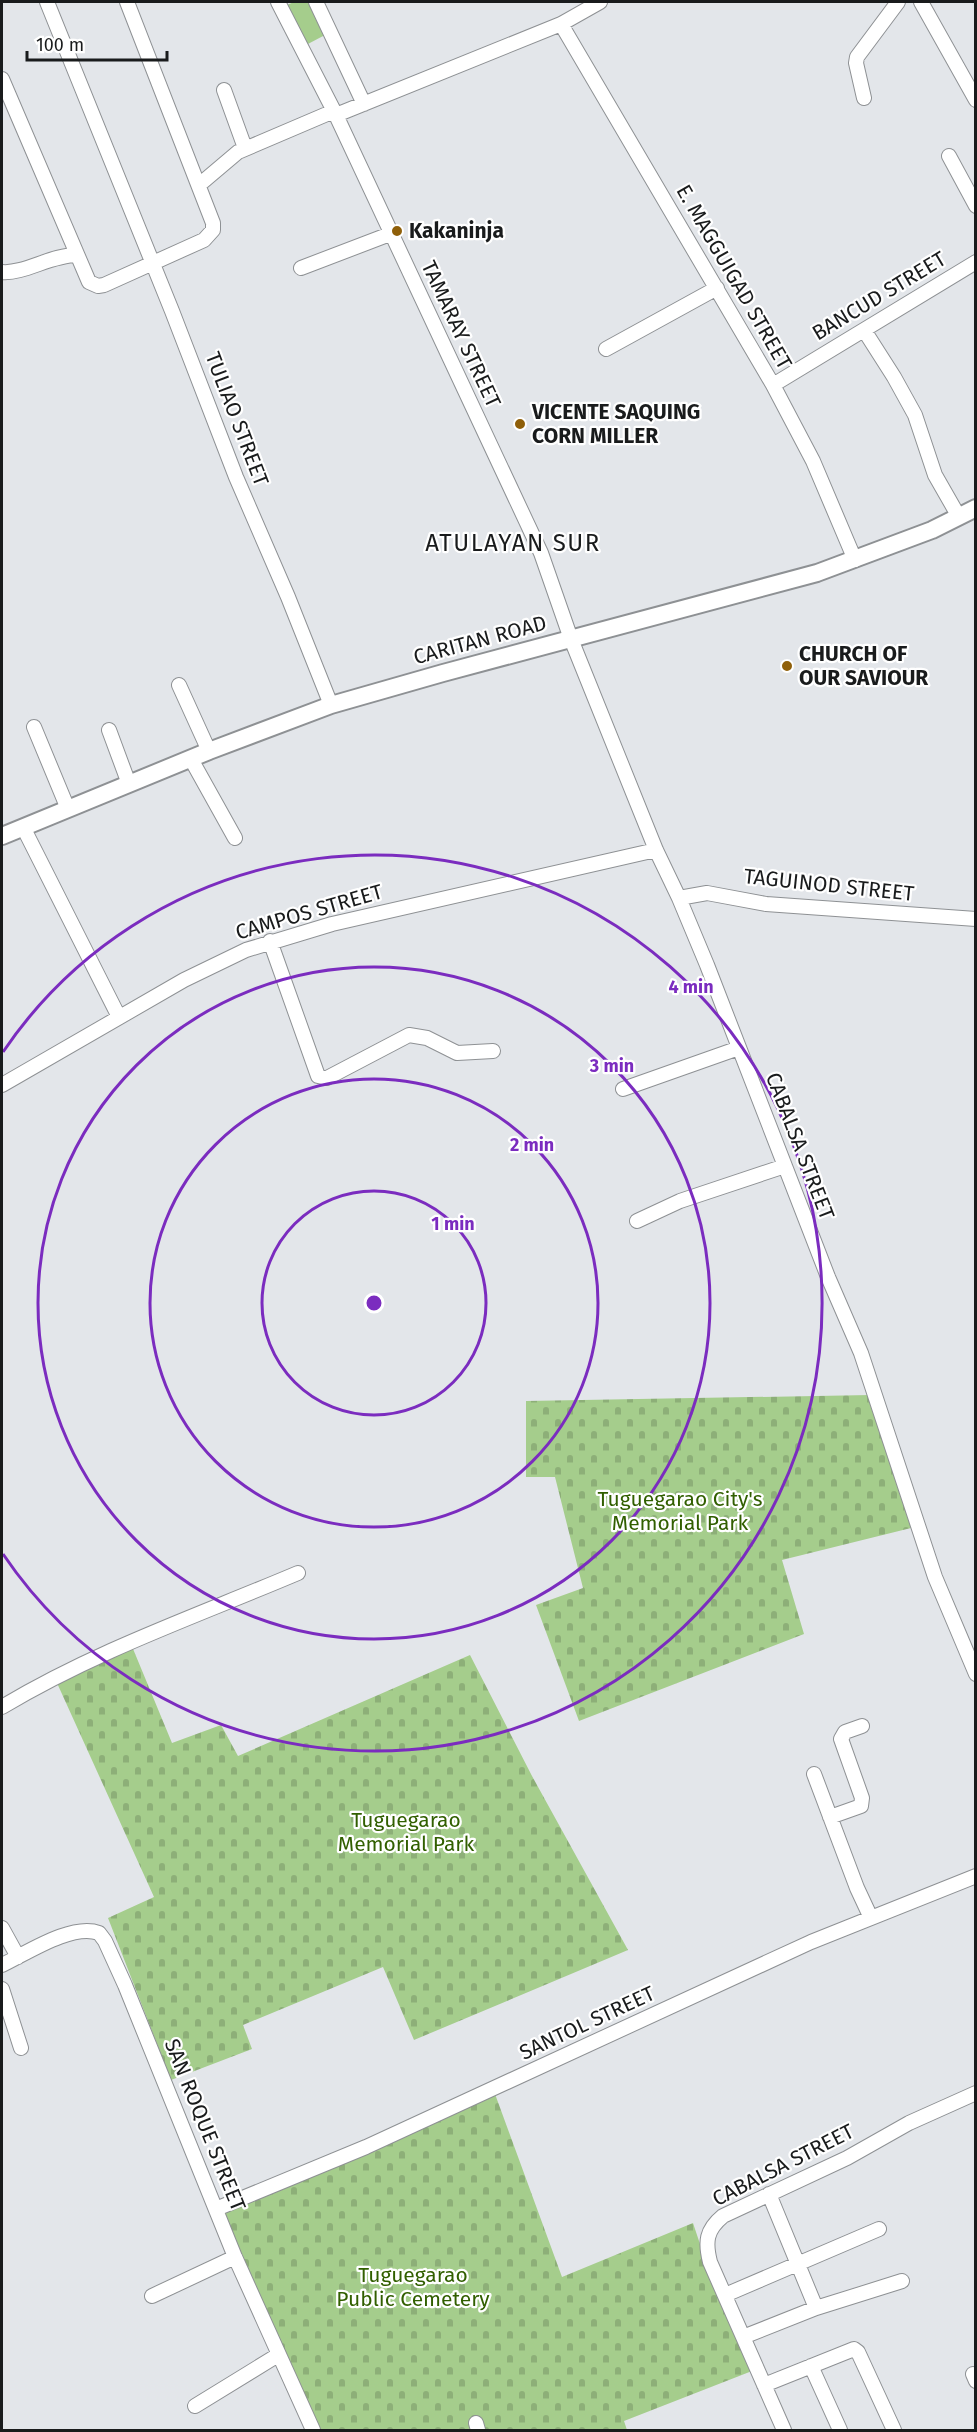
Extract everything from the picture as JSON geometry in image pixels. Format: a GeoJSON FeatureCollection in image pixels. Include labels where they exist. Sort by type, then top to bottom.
{"type":"FeatureCollection","features":[{"type":"Feature","properties":{"kind":"main road","name":"CARITAN ROAD"},"geometry":{"type":"LineString","coordinates":[[2,836],[209,751],[331,705],[817,573],[914,538],[975,508]]}},
{"type":"Feature","properties":{"kind":"street","name":"TULIAO STREET"},"geometry":{"type":"LineString","coordinates":[[47,2],[153,263],[236,477],[288,597],[331,705]]}},
{"type":"Feature","properties":{"kind":"street"},"geometry":{"type":"LineString","coordinates":[[2,78],[89,282],[98,286],[204,240],[213,230],[213,223],[127,2]]}},
{"type":"Feature","properties":{"kind":"street","name":"TAMARAY STREET"},"geometry":{"type":"LineString","coordinates":[[278,2],[335,113],[531,531],[552,580],[571,639]]}},
{"type":"Feature","properties":{"kind":"street"},"geometry":{"type":"LineString","coordinates":[[316,2],[364,104]]}},
{"type":"Feature","properties":{"kind":"street"},"geometry":{"type":"LineString","coordinates":[[199,185],[227,163],[232,155],[245,148],[364,104],[561,24],[600,2]]}},
{"type":"Feature","properties":{"kind":"street"},"geometry":{"type":"LineString","coordinates":[[864,98],[856,63],[857,57],[898,2]]}},
{"type":"Feature","properties":{"kind":"street"},"geometry":{"type":"LineString","coordinates":[[921,2],[975,100]]}},
{"type":"Feature","properties":{"kind":"street","name":"E. MAGGUIGAD STREET"},"geometry":{"type":"LineString","coordinates":[[561,24],[773,385],[813,462],[855,560]]}},
{"type":"Feature","properties":{"kind":"street"},"geometry":{"type":"LineString","coordinates":[[224,90],[245,148]]}},
{"type":"Feature","properties":{"kind":"street"},"geometry":{"type":"LineString","coordinates":[[949,156],[975,206]]}},
{"type":"Feature","properties":{"kind":"street"},"geometry":{"type":"LineString","coordinates":[[301,268],[390,234]]}},
{"type":"Feature","properties":{"kind":"street"},"geometry":{"type":"LineString","coordinates":[[2,272],[15,271],[64,256],[77,255]]}},
{"type":"Feature","properties":{"kind":"street","name":"BANCUD STREET"},"geometry":{"type":"LineString","coordinates":[[773,385],[975,262]]}},
{"type":"Feature","properties":{"kind":"street"},"geometry":{"type":"LineString","coordinates":[[606,349],[717,288]]}},
{"type":"Feature","properties":{"kind":"street"},"geometry":{"type":"LineString","coordinates":[[864,330],[915,415],[935,475],[959,517]]}},
{"type":"Feature","properties":{"kind":"street","name":"CABALSA STREET"},"geometry":{"type":"LineString","coordinates":[[571,639],[656,850],[679,898],[828,1277],[861,1353],[935,1577],[975,1674]]}},
{"type":"Feature","properties":{"kind":"street"},"geometry":{"type":"LineString","coordinates":[[178,685],[209,751]]}},
{"type":"Feature","properties":{"kind":"street"},"geometry":{"type":"LineString","coordinates":[[34,727],[68,808]]}},
{"type":"Feature","properties":{"kind":"street"},"geometry":{"type":"LineString","coordinates":[[109,730],[129,784]]}},
{"type":"Feature","properties":{"kind":"street"},"geometry":{"type":"LineString","coordinates":[[190,759],[235,838]]}},
{"type":"Feature","properties":{"kind":"street"},"geometry":{"type":"LineString","coordinates":[[23,827],[119,1017]]}},
{"type":"Feature","properties":{"kind":"street","name":"CAMPOS STREET"},"geometry":{"type":"LineString","coordinates":[[2,1086],[221,960],[270,941],[332,924],[656,850]]}},
{"type":"Feature","properties":{"kind":"street","name":"TAGUINOD STREET"},"geometry":{"type":"LineString","coordinates":[[679,898],[707,893],[766,904],[975,919]]}},
{"type":"Feature","properties":{"kind":"street"},"geometry":{"type":"LineString","coordinates":[[270,941],[318,1076],[327,1078],[410,1035],[427,1038],[457,1053],[493,1052]]}},
{"type":"Feature","properties":{"kind":"street"},"geometry":{"type":"LineString","coordinates":[[623,1089],[739,1048]]}},
{"type":"Feature","properties":{"kind":"street"},"geometry":{"type":"LineString","coordinates":[[637,1221],[680,1202],[784,1166]]}},
{"type":"Feature","properties":{"kind":"street"},"geometry":{"type":"LineString","coordinates":[[2,1707],[33,1689],[123,1646],[298,1573]]}},
{"type":"Feature","properties":{"kind":"street"},"geometry":{"type":"LineString","coordinates":[[830,1818],[861,1806],[862,1798],[841,1739],[845,1732],[862,1726]]}},
{"type":"Feature","properties":{"kind":"street"},"geometry":{"type":"LineString","coordinates":[[814,1774],[871,1918]]}},
{"type":"Feature","properties":{"kind":"street","name":"SANTOL STREET"},"geometry":{"type":"LineString","coordinates":[[216,2210],[366,2147],[811,1942],[975,1876]]}},
{"type":"Feature","properties":{"kind":"street"},"geometry":{"type":"LineString","coordinates":[[2,1928],[18,1957]]}},
{"type":"Feature","properties":{"kind":"street","name":"SAN ROQUE STREET"},"geometry":{"type":"LineString","coordinates":[[2,1965],[67,1934],[81,1930],[99,1933],[105,1941],[125,1984],[216,2210],[313,2430]]}},
{"type":"Feature","properties":{"kind":"street"},"geometry":{"type":"LineString","coordinates":[[2,1989],[21,2048]]}},
{"type":"Feature","properties":{"kind":"street","name":"CABALSA STREET"},"geometry":{"type":"LineString","coordinates":[[784,2430],[709,2256],[707,2240],[709,2231],[723,2216],[847,2158],[909,2123],[975,2095]]}},
{"type":"Feature","properties":{"kind":"street"},"geometry":{"type":"LineString","coordinates":[[769,2194],[816,2308]]}},
{"type":"Feature","properties":{"kind":"street"},"geometry":{"type":"LineString","coordinates":[[725,2295],[879,2229]]}},
{"type":"Feature","properties":{"kind":"street"},"geometry":{"type":"LineString","coordinates":[[152,2296],[236,2257]]}},
{"type":"Feature","properties":{"kind":"street"},"geometry":{"type":"LineString","coordinates":[[743,2337],[816,2308],[902,2281]]}},
{"type":"Feature","properties":{"kind":"street"},"geometry":{"type":"LineString","coordinates":[[764,2385],[856,2350],[894,2430]]}},
{"type":"Feature","properties":{"kind":"street"},"geometry":{"type":"LineString","coordinates":[[195,2406],[278,2355]]}},
{"type":"Feature","properties":{"kind":"street"},"geometry":{"type":"LineString","coordinates":[[811,2366],[840,2430]]}},
{"type":"Feature","properties":{"kind":"green space"},"geometry":{"type":"Polygon","coordinates":[[[294,2],[311,2],[325,35],[306,45],[287,5],[294,2]]]}},
{"type":"Feature","properties":{"kind":"green space","name":"Tuguegarao City's Memorial Park"},"geometry":{"type":"Polygon","coordinates":[[[870,1395],[911,1528],[782,1560],[804,1634],[579,1721],[536,1605],[583,1588],[555,1477],[526,1477],[526,1401],[870,1395]]]}},
{"type":"Feature","properties":{"kind":"green space","name":"Tuguegarao Memorial Park"},"geometry":{"type":"Polygon","coordinates":[[[131,1644],[172,1743],[221,1725],[238,1756],[470,1655],[532,1776],[628,1950],[414,2040],[383,1967],[243,2025],[252,2049],[171,2080],[108,1918],[154,1897],[57,1683],[131,1644]]]}},
{"type":"Feature","properties":{"kind":"green space","name":"Tuguegarao Public Cemetery"},"geometry":{"type":"Polygon","coordinates":[[[495,2094],[562,2277],[693,2223],[706,2262],[752,2371],[624,2421],[627,2430],[319,2430],[223,2213],[495,2094]]]}},
{"type":"Feature","properties":{"kind":"place","name":"Kakaninja"},"geometry":{"type":"Point","coordinates":[397,231]}},
{"type":"Feature","properties":{"kind":"place","name":"VICENTE SAQUING CORN MILLER"},"geometry":{"type":"Point","coordinates":[520,424]}},
{"type":"Feature","properties":{"kind":"place","name":"CHURCH OF OUR SAVIOUR"},"geometry":{"type":"Point","coordinates":[787,666]}},
{"type":"Feature","properties":{"kind":"district","name":"ATULAYAN SUR"},"geometry":{"type":"Point","coordinates":[513,543]}}]}
